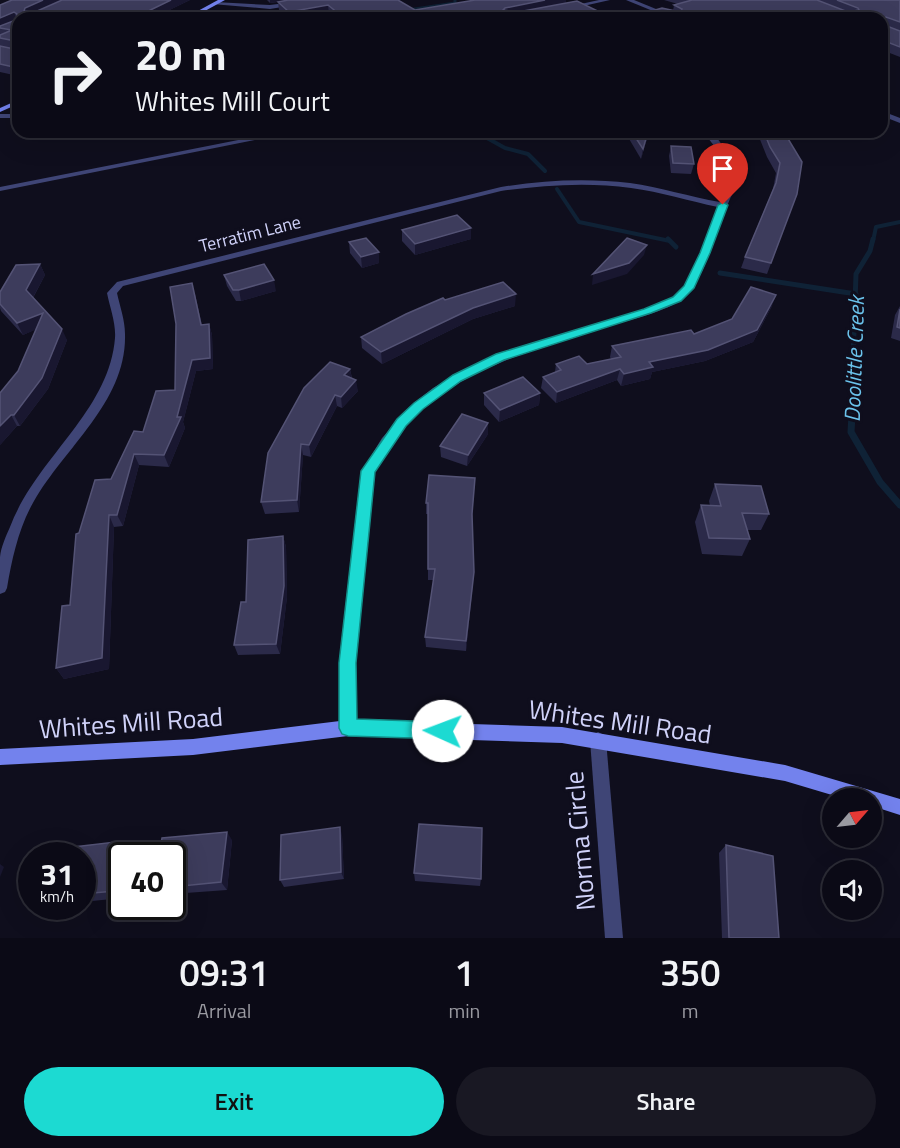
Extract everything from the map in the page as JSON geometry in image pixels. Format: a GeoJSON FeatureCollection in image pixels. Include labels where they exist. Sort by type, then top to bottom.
{"type":"FeatureCollection","features":[{"type":"Feature","properties":{"kind":"street"},"geometry":{"type":"LineString","coordinates":[[200,12],[222,0]]}},
{"type":"Feature","properties":{"kind":"street"},"geometry":{"type":"LineString","coordinates":[[215,4],[270,7],[321,0]]}},
{"type":"Feature","properties":{"kind":"street"},"geometry":{"type":"LineString","coordinates":[[567,7],[607,0]]}},
{"type":"Feature","properties":{"kind":"street"},"geometry":{"type":"LineString","coordinates":[[629,0],[660,12]]}},
{"type":"Feature","properties":{"kind":"street"},"geometry":{"type":"LineString","coordinates":[[0,189],[259,138]]}},
{"type":"Feature","properties":{"kind":"street"},"geometry":{"type":"LineString","coordinates":[[348,728],[348,663],[368,471],[386,441],[418,406],[437,391],[478,366],[523,349],[648,311],[677,299],[688,288],[739,173],[713,138]]}},
{"type":"Feature","properties":{"kind":"street","name":"Terratim Lane"},"geometry":{"type":"LineString","coordinates":[[0,588],[8,548],[30,496],[93,411],[114,370],[120,336],[112,293],[120,284],[467,198],[529,185],[568,182],[609,183],[651,189],[723,205]]}},
{"type":"Feature","properties":{"kind":"street","name":"Whites Mill Road"},"geometry":{"type":"LineString","coordinates":[[0,757],[193,747],[348,728],[562,735],[785,773],[837,788]]}},
{"type":"Feature","properties":{"kind":"street","name":"Norma Circle"},"geometry":{"type":"LineString","coordinates":[[598,740],[614,938]]}},
{"type":"Feature","properties":{"kind":"street","name":"Whites Mill Road"},"geometry":{"type":"LineString","coordinates":[[882,801],[900,807]]}},
{"type":"Feature","properties":{"kind":"building"},"geometry":{"type":"Polygon","coordinates":[[[12,0],[43,0],[25,8],[24,11],[35,12],[12,12],[0,18],[0,5],[12,0]]]}},
{"type":"Feature","properties":{"kind":"building"},"geometry":{"type":"Polygon","coordinates":[[[62,0],[171,0],[146,12],[35,12],[62,0]]]}},
{"type":"Feature","properties":{"kind":"building"},"geometry":{"type":"Polygon","coordinates":[[[288,0],[398,0],[415,10],[475,0],[545,0],[503,10],[518,12],[337,12],[328,5],[289,12],[278,2],[288,0]]]}},
{"type":"Feature","properties":{"kind":"building"},"geometry":{"type":"Polygon","coordinates":[[[692,0],[817,0],[848,12],[680,12],[682,9],[674,5],[692,0]]]}},
{"type":"Feature","properties":{"kind":"building"},"geometry":{"type":"Polygon","coordinates":[[[837,0],[900,0],[900,22],[888,18],[888,12],[848,12],[859,10],[837,0]]]}},
{"type":"Feature","properties":{"kind":"building"},"geometry":{"type":"Polygon","coordinates":[[[577,1],[600,12],[518,12],[577,1]]]}},
{"type":"Feature","properties":{"kind":"building"},"geometry":{"type":"Polygon","coordinates":[[[662,8],[680,12],[648,12],[662,8]]]}},
{"type":"Feature","properties":{"kind":"building"},"geometry":{"type":"Polygon","coordinates":[[[12,22],[12,30],[0,28],[12,22]]]}},
{"type":"Feature","properties":{"kind":"building"},"geometry":{"type":"Polygon","coordinates":[[[888,26],[900,31],[900,47],[888,42],[888,26]]]}},
{"type":"Feature","properties":{"kind":"building"},"geometry":{"type":"Polygon","coordinates":[[[12,30],[12,40],[0,38],[0,35],[12,30]]]}},
{"type":"Feature","properties":{"kind":"building"},"geometry":{"type":"Polygon","coordinates":[[[0,46],[12,49],[12,67],[0,64],[0,46]]]}},
{"type":"Feature","properties":{"kind":"building"},"geometry":{"type":"Polygon","coordinates":[[[636,138],[646,138],[643,149],[636,138]]]}},
{"type":"Feature","properties":{"kind":"building"},"geometry":{"type":"Polygon","coordinates":[[[766,138],[788,138],[802,162],[797,194],[771,263],[745,257],[776,183],[780,163],[766,138]]]}},
{"type":"Feature","properties":{"kind":"building"},"geometry":{"type":"Polygon","coordinates":[[[671,146],[691,147],[694,164],[673,163],[671,146]]]}},
{"type":"Feature","properties":{"kind":"building"},"geometry":{"type":"Polygon","coordinates":[[[457,215],[471,228],[415,244],[402,230],[457,215]]]}},
{"type":"Feature","properties":{"kind":"building"},"geometry":{"type":"Polygon","coordinates":[[[366,238],[379,252],[361,257],[349,242],[366,238]]]}},
{"type":"Feature","properties":{"kind":"building"},"geometry":{"type":"Polygon","coordinates":[[[627,238],[647,245],[629,263],[593,274],[627,238]]]}},
{"type":"Feature","properties":{"kind":"building"},"geometry":{"type":"Polygon","coordinates":[[[40,264],[26,290],[62,329],[42,378],[14,415],[11,415],[0,426],[0,393],[18,371],[43,313],[17,323],[0,304],[0,292],[16,265],[40,264]]]}},
{"type":"Feature","properties":{"kind":"building"},"geometry":{"type":"Polygon","coordinates":[[[264,264],[274,280],[233,290],[224,275],[264,264]]]}},
{"type":"Feature","properties":{"kind":"building"},"geometry":{"type":"Polygon","coordinates":[[[503,282],[516,294],[473,308],[381,352],[361,337],[443,298],[445,300],[503,282]]]}},
{"type":"Feature","properties":{"kind":"building"},"geometry":{"type":"Polygon","coordinates":[[[192,283],[201,325],[209,324],[210,358],[192,360],[177,417],[181,417],[164,455],[134,454],[117,515],[109,515],[102,658],[56,668],[62,606],[70,605],[76,534],[79,533],[95,480],[111,479],[134,431],[143,432],[156,391],[175,390],[176,324],[170,287],[192,283]]]}},
{"type":"Feature","properties":{"kind":"building"},"geometry":{"type":"Polygon","coordinates":[[[751,287],[776,295],[757,330],[708,350],[649,362],[653,367],[624,374],[620,369],[557,392],[543,377],[561,370],[556,364],[579,356],[587,364],[621,357],[612,346],[691,330],[694,334],[732,319],[751,287]]]}},
{"type":"Feature","properties":{"kind":"building"},"geometry":{"type":"Polygon","coordinates":[[[900,309],[900,328],[897,327],[900,309]]]}},
{"type":"Feature","properties":{"kind":"building"},"geometry":{"type":"Polygon","coordinates":[[[330,362],[350,369],[344,375],[356,380],[341,397],[335,395],[309,445],[301,444],[297,500],[261,502],[268,453],[304,388],[330,362]]]}},
{"type":"Feature","properties":{"kind":"building"},"geometry":{"type":"Polygon","coordinates":[[[523,377],[540,393],[500,410],[484,393],[523,377]]]}},
{"type":"Feature","properties":{"kind":"building"},"geometry":{"type":"Polygon","coordinates":[[[462,414],[488,423],[468,455],[440,446],[462,414]]]}},
{"type":"Feature","properties":{"kind":"building"},"geometry":{"type":"Polygon","coordinates":[[[429,475],[475,478],[472,514],[474,572],[466,641],[425,637],[435,569],[428,569],[428,503],[426,503],[429,475]]]}},
{"type":"Feature","properties":{"kind":"building"},"geometry":{"type":"Polygon","coordinates":[[[715,484],[761,486],[769,514],[742,513],[750,539],[709,538],[701,505],[721,506],[715,484]]]}},
{"type":"Feature","properties":{"kind":"building"},"geometry":{"type":"Polygon","coordinates":[[[283,536],[284,586],[276,644],[234,645],[241,602],[246,602],[248,540],[283,536]]]}},
{"type":"Feature","properties":{"kind":"building"},"geometry":{"type":"Polygon","coordinates":[[[419,824],[482,828],[481,879],[414,873],[419,824]]]}},
{"type":"Feature","properties":{"kind":"building"},"geometry":{"type":"Polygon","coordinates":[[[340,827],[341,872],[280,880],[281,835],[340,827]]]}},
{"type":"Feature","properties":{"kind":"building"},"geometry":{"type":"Polygon","coordinates":[[[227,832],[221,882],[186,886],[186,842],[161,842],[162,838],[227,832]]]}},
{"type":"Feature","properties":{"kind":"building"},"geometry":{"type":"Polygon","coordinates":[[[108,843],[108,892],[96,893],[96,844],[108,843]]]}},
{"type":"Feature","properties":{"kind":"building"},"geometry":{"type":"Polygon","coordinates":[[[726,845],[773,856],[779,938],[729,938],[726,845]]]}},
{"type":"Feature","properties":{"kind":"waterway"},"geometry":{"type":"LineString","coordinates":[[408,10],[455,3],[455,0]]}},
{"type":"Feature","properties":{"kind":"waterway"},"geometry":{"type":"LineString","coordinates":[[487,138],[505,148],[528,154],[545,171]]}},
{"type":"Feature","properties":{"kind":"waterway"},"geometry":{"type":"LineString","coordinates":[[557,189],[579,222],[670,241]]}},
{"type":"Feature","properties":{"kind":"waterway","name":"Doolittle Creek"},"geometry":{"type":"LineString","coordinates":[[873,241],[876,227],[900,222]]}},
{"type":"Feature","properties":{"kind":"waterway","name":"Doolittle Creek"},"geometry":{"type":"LineString","coordinates":[[855,294],[856,274],[870,251],[873,239]]}},
{"type":"Feature","properties":{"kind":"waterway"},"geometry":{"type":"LineString","coordinates":[[670,241],[676,247]]}},
{"type":"Feature","properties":{"kind":"waterway"},"geometry":{"type":"LineString","coordinates":[[720,273],[855,294]]}},
{"type":"Feature","properties":{"kind":"waterway","name":"Doolittle Creek"},"geometry":{"type":"LineString","coordinates":[[851,416],[855,294]]}},
{"type":"Feature","properties":{"kind":"waterway","name":"Doolittle Creek"},"geometry":{"type":"LineString","coordinates":[[852,415],[851,432],[880,482],[900,505]]}},
{"type":"Feature","properties":{"kind":"route"},"geometry":{"type":"LineString","coordinates":[[443,731],[348,728],[348,663],[368,471],[386,441],[418,406],[437,391],[478,366],[523,349],[648,311],[677,299],[688,288],[716,227],[723,205]]}}]}
